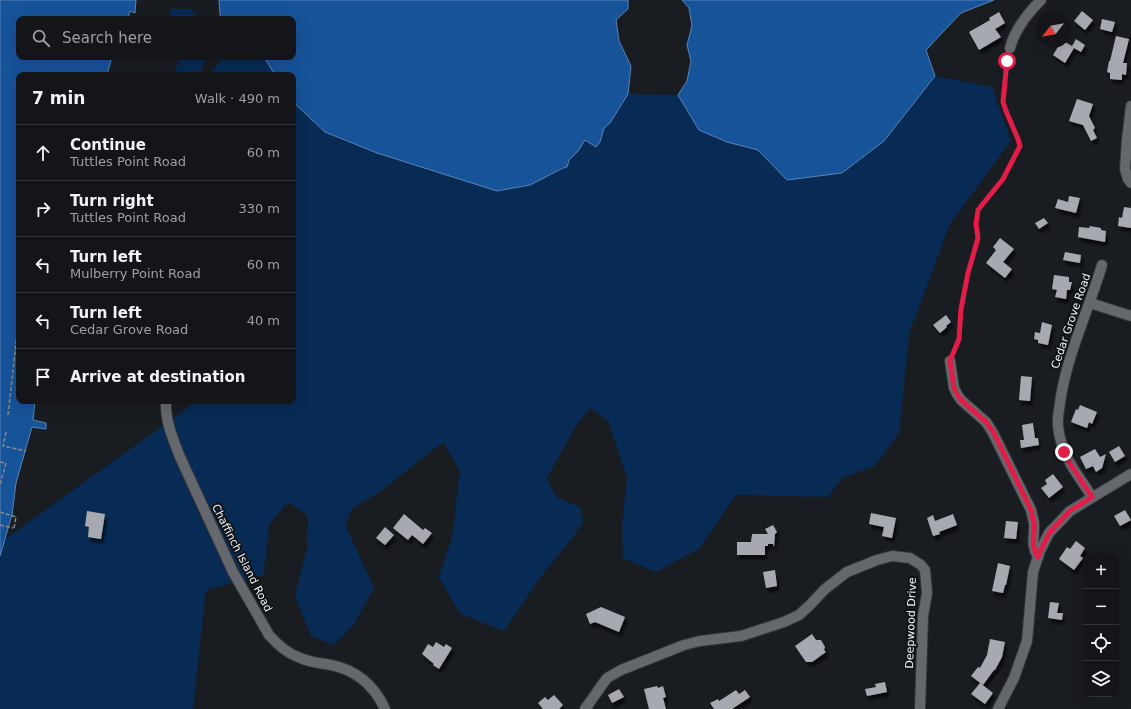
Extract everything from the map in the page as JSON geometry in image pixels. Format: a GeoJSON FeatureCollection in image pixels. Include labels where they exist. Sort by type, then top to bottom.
{"type":"FeatureCollection","features":[{"type":"Feature","properties":{"kind":"street"},"geometry":{"type":"LineString","coordinates":[[1010,48],[1012,38],[1023,21],[1041,0]]}},
{"type":"Feature","properties":{"kind":"street"},"geometry":{"type":"LineString","coordinates":[[1131,106],[1127,140],[1126,173],[1131,183]]}},
{"type":"Feature","properties":{"kind":"street","name":"Cedar Grove Road"},"geometry":{"type":"LineString","coordinates":[[1092,497],[1064,452],[1058,426],[1058,414],[1064,379],[1071,355],[1102,265]]}},
{"type":"Feature","properties":{"kind":"street"},"geometry":{"type":"LineString","coordinates":[[1090,303],[1131,316]]}},
{"type":"Feature","properties":{"kind":"street"},"geometry":{"type":"LineString","coordinates":[[950,361],[954,388],[957,394],[961,400],[986,422],[994,433],[1031,510],[1034,523],[1033,545],[1034,551],[1038,557]]}},
{"type":"Feature","properties":{"kind":"street","name":"Chaffinch Island Road"},"geometry":{"type":"LineString","coordinates":[[166,404],[166,414],[170,431],[180,457],[233,572],[269,635],[281,647],[297,657],[346,669],[359,675],[376,693],[385,709]]}},
{"type":"Feature","properties":{"kind":"street"},"geometry":{"type":"LineString","coordinates":[[998,709],[1014,678],[1027,641],[1033,572],[1049,533],[1070,511],[1131,474]]}},
{"type":"Feature","properties":{"kind":"street","name":"Deepwood Drive"},"geometry":{"type":"LineString","coordinates":[[585,709],[608,678],[621,670],[684,645],[700,641],[741,636],[784,622],[799,615],[825,589],[847,572],[877,560],[892,556],[910,558],[921,565],[925,570],[926,593],[923,616],[920,709]]}},
{"type":"Feature","properties":{"kind":"path"},"geometry":{"type":"LineString","coordinates":[[950,361],[959,339],[961,309],[968,273],[978,238],[976,224],[978,210],[1003,179],[1020,146],[1003,102],[1010,48]]}},
{"type":"Feature","properties":{"kind":"path"},"geometry":{"type":"LineString","coordinates":[[8,415],[16,344]]}},
{"type":"Feature","properties":{"kind":"path"},"geometry":{"type":"LineString","coordinates":[[6,432],[3,446],[26,451]]}},
{"type":"Feature","properties":{"kind":"path"},"geometry":{"type":"LineString","coordinates":[[0,462],[6,463],[0,485]]}},
{"type":"Feature","properties":{"kind":"path"},"geometry":{"type":"LineString","coordinates":[[0,512],[16,516],[13,528],[0,525]]}},
{"type":"Feature","properties":{"kind":"shaded area"},"geometry":{"type":"Polygon","coordinates":[[[0,0],[136,0],[135,13],[130,11],[129,16],[16,16],[16,60],[111,60],[108,72],[16,72],[16,404],[35,404],[33,420],[46,423],[46,429],[32,427],[16,483],[12,515],[0,556],[0,0]]]}},
{"type":"Feature","properties":{"kind":"shaded area"},"geometry":{"type":"Polygon","coordinates":[[[219,0],[628,0],[628,9],[616,20],[619,41],[631,66],[628,94],[610,123],[604,128],[600,142],[596,147],[585,140],[578,151],[569,160],[567,167],[530,185],[497,191],[377,153],[325,132],[296,105],[296,72],[273,72],[266,60],[296,60],[296,16],[220,15],[219,0]]]}},
{"type":"Feature","properties":{"kind":"shaded area"},"geometry":{"type":"Polygon","coordinates":[[[682,0],[994,0],[961,13],[926,50],[935,76],[884,141],[842,173],[787,180],[758,150],[727,142],[699,130],[678,95],[687,81],[691,61],[687,45],[692,26],[689,8],[682,0]]]}},
{"type":"Feature","properties":{"kind":"shaded area"},"geometry":{"type":"Polygon","coordinates":[[[171,9],[191,9],[197,16],[170,16],[171,9]]]}},
{"type":"Feature","properties":{"kind":"shaded area"},"geometry":{"type":"Polygon","coordinates":[[[180,60],[206,60],[200,72],[174,72],[180,60]]]}},
{"type":"Feature","properties":{"kind":"shaded area"},"geometry":{"type":"Polygon","coordinates":[[[221,60],[266,60],[273,72],[211,72],[221,60]]]}},
{"type":"Feature","properties":{"kind":"shaded area"},"geometry":{"type":"Polygon","coordinates":[[[935,76],[992,87],[1011,141],[950,224],[909,334],[899,433],[875,466],[842,478],[828,497],[736,495],[699,549],[656,572],[623,558],[622,527],[627,478],[608,421],[590,408],[576,426],[547,478],[556,497],[580,507],[583,522],[574,536],[545,571],[504,631],[460,614],[439,577],[452,537],[460,471],[443,442],[380,492],[353,508],[345,525],[374,588],[354,624],[334,645],[311,636],[295,596],[307,548],[308,516],[288,502],[269,525],[264,575],[206,590],[193,709],[0,709],[0,556],[4,540],[193,404],[296,404],[296,105],[325,132],[377,153],[497,191],[530,185],[567,167],[569,160],[578,151],[585,139],[596,147],[600,142],[604,128],[610,123],[628,94],[678,95],[699,130],[727,142],[758,150],[787,180],[884,141],[935,76]]]}},
{"type":"Feature","properties":{"kind":"building"},"geometry":{"type":"Polygon","coordinates":[[[1082,11],[1093,20],[1085,30],[1074,21],[1082,11]]]}},
{"type":"Feature","properties":{"kind":"building"},"geometry":{"type":"Polygon","coordinates":[[[999,12],[1005,23],[995,29],[1001,37],[979,50],[969,32],[990,20],[989,18],[999,12]]]}},
{"type":"Feature","properties":{"kind":"building"},"geometry":{"type":"Polygon","coordinates":[[[1102,19],[1115,22],[1112,32],[1100,29],[1102,19]]]}},
{"type":"Feature","properties":{"kind":"building"},"geometry":{"type":"Polygon","coordinates":[[[1116,36],[1129,39],[1123,63],[1127,63],[1126,75],[1122,74],[1122,80],[1110,79],[1110,73],[1107,72],[1116,36]]]}},
{"type":"Feature","properties":{"kind":"building"},"geometry":{"type":"Polygon","coordinates":[[[1076,39],[1085,45],[1081,52],[1074,48],[1065,63],[1053,55],[1057,48],[1071,48],[1076,39]]]}},
{"type":"Feature","properties":{"kind":"building"},"geometry":{"type":"Polygon","coordinates":[[[1077,99],[1093,104],[1089,116],[1095,128],[1093,130],[1097,138],[1091,141],[1083,125],[1069,121],[1077,99]]]}},
{"type":"Feature","properties":{"kind":"building"},"geometry":{"type":"Polygon","coordinates":[[[1069,196],[1080,198],[1076,213],[1055,208],[1058,199],[1068,202],[1069,196]]]}},
{"type":"Feature","properties":{"kind":"building"},"geometry":{"type":"Polygon","coordinates":[[[1124,207],[1131,208],[1131,228],[1118,226],[1119,217],[1122,218],[1124,207]]]}},
{"type":"Feature","properties":{"kind":"building"},"geometry":{"type":"Polygon","coordinates":[[[1044,218],[1048,223],[1039,229],[1035,223],[1044,218]]]}},
{"type":"Feature","properties":{"kind":"building"},"geometry":{"type":"Polygon","coordinates":[[[1090,226],[1101,228],[1101,230],[1106,231],[1105,242],[1078,237],[1079,227],[1089,228],[1090,226]]]}},
{"type":"Feature","properties":{"kind":"building"},"geometry":{"type":"Polygon","coordinates":[[[1000,238],[1014,249],[1003,262],[1012,269],[1005,278],[986,263],[996,250],[993,247],[1000,238]]]}},
{"type":"Feature","properties":{"kind":"building"},"geometry":{"type":"Polygon","coordinates":[[[1065,252],[1081,255],[1080,263],[1063,260],[1065,252]]]}},
{"type":"Feature","properties":{"kind":"building"},"geometry":{"type":"Polygon","coordinates":[[[1054,275],[1069,277],[1069,282],[1072,282],[1070,290],[1067,290],[1066,299],[1055,297],[1057,290],[1052,289],[1054,275]]]}},
{"type":"Feature","properties":{"kind":"building"},"geometry":{"type":"Polygon","coordinates":[[[946,315],[951,322],[940,333],[933,325],[946,315]]]}},
{"type":"Feature","properties":{"kind":"building"},"geometry":{"type":"Polygon","coordinates":[[[1042,322],[1052,325],[1048,345],[1038,343],[1038,340],[1034,339],[1035,332],[1040,333],[1042,322]]]}},
{"type":"Feature","properties":{"kind":"building"},"geometry":{"type":"Polygon","coordinates":[[[1021,376],[1032,377],[1030,401],[1019,400],[1021,376]]]}},
{"type":"Feature","properties":{"kind":"building"},"geometry":{"type":"Polygon","coordinates":[[[1080,405],[1097,412],[1092,424],[1089,422],[1087,428],[1071,422],[1076,409],[1078,410],[1080,405]]]}},
{"type":"Feature","properties":{"kind":"building"},"geometry":{"type":"Polygon","coordinates":[[[1033,423],[1035,438],[1038,438],[1039,445],[1021,448],[1020,440],[1024,440],[1022,425],[1033,423]]]}},
{"type":"Feature","properties":{"kind":"building"},"geometry":{"type":"Polygon","coordinates":[[[1119,446],[1125,456],[1115,462],[1109,452],[1119,446]]]}},
{"type":"Feature","properties":{"kind":"building"},"geometry":{"type":"Polygon","coordinates":[[[1095,449],[1100,457],[1106,454],[1102,468],[1096,472],[1093,466],[1086,469],[1080,457],[1095,449]]]}},
{"type":"Feature","properties":{"kind":"building"},"geometry":{"type":"Polygon","coordinates":[[[1053,474],[1063,487],[1049,498],[1041,488],[1047,484],[1045,480],[1053,474]]]}},
{"type":"Feature","properties":{"kind":"building"},"geometry":{"type":"Polygon","coordinates":[[[1125,510],[1131,520],[1120,526],[1114,516],[1125,510]]]}},
{"type":"Feature","properties":{"kind":"building"},"geometry":{"type":"Polygon","coordinates":[[[87,511],[105,514],[101,539],[88,537],[89,527],[85,526],[87,511]]]}},
{"type":"Feature","properties":{"kind":"building"},"geometry":{"type":"Polygon","coordinates":[[[871,513],[896,518],[892,538],[882,536],[884,527],[869,524],[871,513]]]}},
{"type":"Feature","properties":{"kind":"building"},"geometry":{"type":"Polygon","coordinates":[[[404,514],[423,530],[425,528],[432,533],[423,544],[412,535],[408,540],[393,528],[404,514]]]}},
{"type":"Feature","properties":{"kind":"building"},"geometry":{"type":"Polygon","coordinates":[[[953,514],[957,525],[933,536],[927,518],[933,515],[935,521],[953,514]]]}},
{"type":"Feature","properties":{"kind":"building"},"geometry":{"type":"Polygon","coordinates":[[[1006,521],[1018,522],[1016,539],[1004,538],[1006,521]]]}},
{"type":"Feature","properties":{"kind":"building"},"geometry":{"type":"Polygon","coordinates":[[[773,525],[777,532],[775,534],[774,547],[773,544],[768,544],[768,546],[765,546],[765,555],[737,555],[737,542],[751,542],[752,534],[768,534],[765,529],[773,525]]]}},
{"type":"Feature","properties":{"kind":"building"},"geometry":{"type":"Polygon","coordinates":[[[385,527],[394,535],[385,545],[376,538],[385,527]]]}},
{"type":"Feature","properties":{"kind":"building"},"geometry":{"type":"Polygon","coordinates":[[[1076,541],[1085,548],[1080,556],[1083,558],[1074,570],[1059,559],[1067,547],[1070,549],[1076,541]]]}},
{"type":"Feature","properties":{"kind":"building"},"geometry":{"type":"Polygon","coordinates":[[[998,563],[1010,566],[1003,593],[992,591],[998,563]]]}},
{"type":"Feature","properties":{"kind":"building"},"geometry":{"type":"Polygon","coordinates":[[[775,570],[777,586],[766,588],[763,572],[775,570]]]}},
{"type":"Feature","properties":{"kind":"building"},"geometry":{"type":"Polygon","coordinates":[[[1050,602],[1059,603],[1057,613],[1063,613],[1062,620],[1048,618],[1050,602]]]}},
{"type":"Feature","properties":{"kind":"building"},"geometry":{"type":"Polygon","coordinates":[[[601,607],[625,617],[619,632],[595,622],[590,624],[586,614],[601,607]]]}},
{"type":"Feature","properties":{"kind":"building"},"geometry":{"type":"Polygon","coordinates":[[[812,634],[816,640],[821,640],[826,652],[812,662],[806,662],[795,646],[812,634]]]}},
{"type":"Feature","properties":{"kind":"building"},"geometry":{"type":"Polygon","coordinates":[[[990,639],[1005,642],[1002,657],[995,670],[983,685],[971,676],[978,667],[980,668],[987,655],[990,639]]]}},
{"type":"Feature","properties":{"kind":"building"},"geometry":{"type":"Polygon","coordinates":[[[436,642],[444,647],[446,644],[452,648],[439,669],[422,654],[428,644],[433,647],[436,642]]]}},
{"type":"Feature","properties":{"kind":"building"},"geometry":{"type":"Polygon","coordinates":[[[885,682],[887,692],[867,696],[865,689],[876,687],[875,684],[885,682]]]}},
{"type":"Feature","properties":{"kind":"building"},"geometry":{"type":"Polygon","coordinates":[[[980,683],[993,693],[985,704],[971,694],[980,683]]]}},
{"type":"Feature","properties":{"kind":"building"},"geometry":{"type":"Polygon","coordinates":[[[657,686],[658,688],[663,686],[666,697],[663,698],[666,709],[649,709],[644,689],[657,686]]]}},
{"type":"Feature","properties":{"kind":"building"},"geometry":{"type":"Polygon","coordinates":[[[619,689],[624,697],[612,703],[608,695],[619,689]]]}},
{"type":"Feature","properties":{"kind":"building"},"geometry":{"type":"Polygon","coordinates":[[[736,690],[739,694],[745,690],[750,697],[732,709],[714,709],[710,703],[718,699],[719,701],[736,690]]]}},
{"type":"Feature","properties":{"kind":"building"},"geometry":{"type":"Polygon","coordinates":[[[554,695],[563,705],[559,709],[543,709],[538,703],[545,697],[548,700],[554,695]]]}},
{"type":"Feature","properties":{"kind":"route"},"geometry":{"type":"LineString","coordinates":[[1007,61],[1006,84],[1003,102],[1016,132],[1020,146],[1003,179],[978,210],[976,217],[978,238],[968,273],[961,309],[959,339],[950,361],[954,388],[957,394],[961,400],[986,422],[994,433],[1031,510],[1034,523],[1033,545],[1034,551],[1038,557],[1049,533],[1070,511],[1092,497],[1064,452]]}}]}
